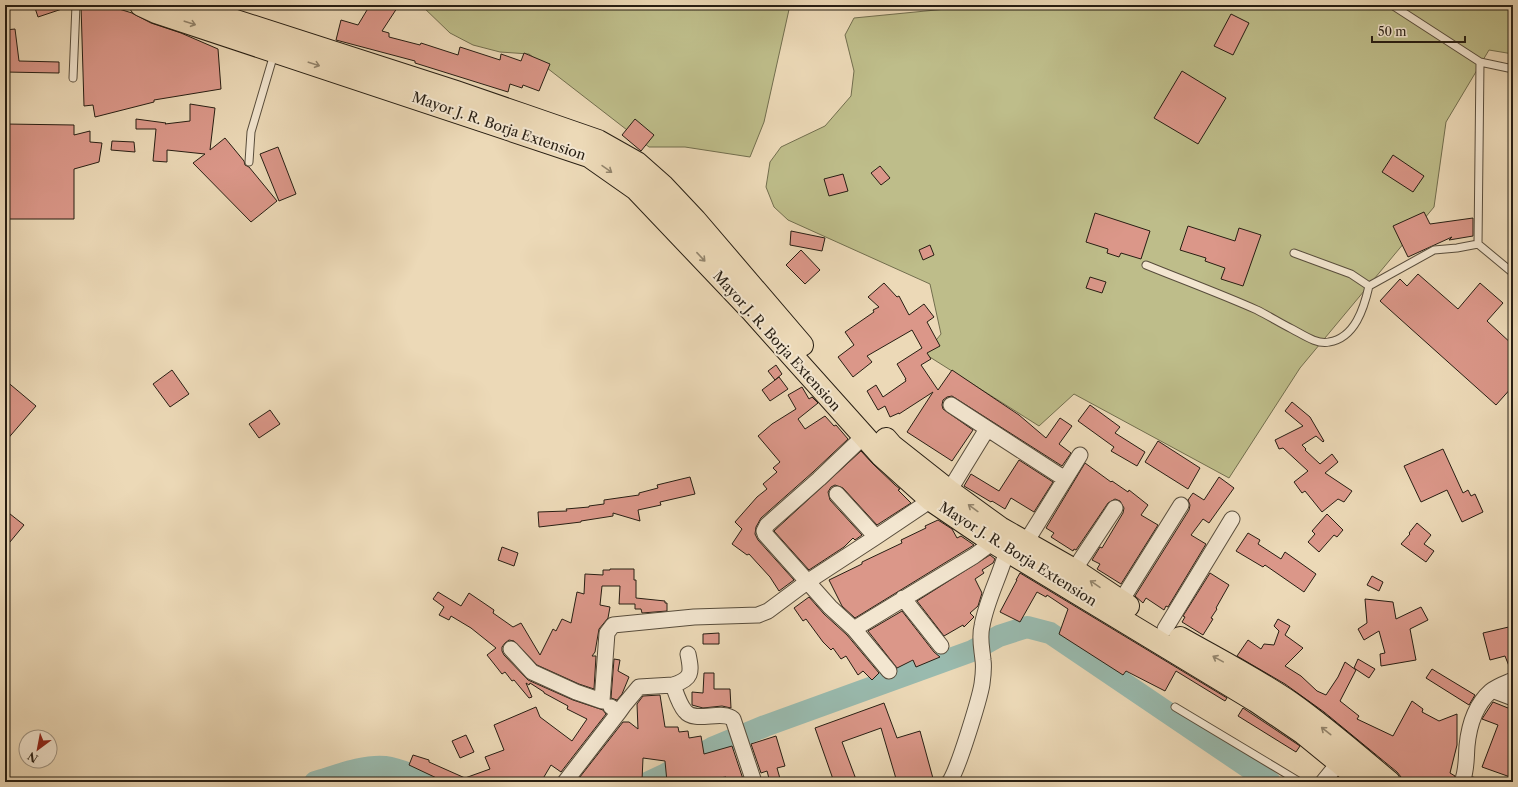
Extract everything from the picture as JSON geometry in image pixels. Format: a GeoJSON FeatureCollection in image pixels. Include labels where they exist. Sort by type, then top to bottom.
{"type":"FeatureCollection","features":[{"type":"Feature","properties":{"kind":"main road","name":"Mayor J. R. Borja Extension"},"geometry":{"type":"LineString","coordinates":[[186,5],[456,92],[598,141],[637,163],[663,186],[687,227],[752,311],[863,437],[886,450],[940,495],[1007,539],[1185,649],[1246,674],[1291,704],[1344,755],[1364,782]]}},
{"type":"Feature","properties":{"kind":"main road","name":"Mayor J. R. Borja Extension"},"geometry":{"type":"LineString","coordinates":[[151,7],[275,51],[589,156],[636,188],[687,227],[803,347],[886,450]]}},
{"type":"Feature","properties":{"kind":"main road","name":"Mayor J. R. Borja Extension"},"geometry":{"type":"LineString","coordinates":[[1007,539],[1074,570],[1121,602],[1165,629],[1185,649]]}},
{"type":"Feature","properties":{"kind":"main road","name":"Mayor J. R. Borja Extension"},"geometry":{"type":"LineString","coordinates":[[1344,755],[1389,782]]}},
{"type":"Feature","properties":{"kind":"street"},"geometry":{"type":"LineString","coordinates":[[951,405],[1064,479]]}},
{"type":"Feature","properties":{"kind":"street"},"geometry":{"type":"LineString","coordinates":[[602,700],[607,633],[613,625],[694,617],[758,615],[768,610],[807,582],[940,495],[987,430]]}},
{"type":"Feature","properties":{"kind":"street"},"geometry":{"type":"LineString","coordinates":[[863,437],[765,528],[765,534],[830,607],[854,629],[888,671]]}},
{"type":"Feature","properties":{"kind":"street"},"geometry":{"type":"LineString","coordinates":[[854,629],[974,556],[1007,539],[1064,479],[1080,455]]}},
{"type":"Feature","properties":{"kind":"street"},"geometry":{"type":"LineString","coordinates":[[837,494],[876,537]]}},
{"type":"Feature","properties":{"kind":"street"},"geometry":{"type":"LineString","coordinates":[[1121,602],[1182,504]]}},
{"type":"Feature","properties":{"kind":"street"},"geometry":{"type":"LineString","coordinates":[[1074,570],[1115,508]]}},
{"type":"Feature","properties":{"kind":"street"},"geometry":{"type":"LineString","coordinates":[[1165,629],[1232,519]]}},
{"type":"Feature","properties":{"kind":"street"},"geometry":{"type":"LineString","coordinates":[[951,782],[982,685],[984,661],[981,635],[984,614],[1007,539]]}},
{"type":"Feature","properties":{"kind":"street"},"geometry":{"type":"LineString","coordinates":[[903,598],[941,646]]}},
{"type":"Feature","properties":{"kind":"street"},"geometry":{"type":"LineString","coordinates":[[511,649],[532,672],[576,692],[602,700],[620,712]]}},
{"type":"Feature","properties":{"kind":"street"},"geometry":{"type":"LineString","coordinates":[[565,782],[624,705],[640,687],[673,685],[685,681],[689,675],[690,669],[688,654]]}},
{"type":"Feature","properties":{"kind":"street"},"geometry":{"type":"LineString","coordinates":[[1467,781],[1468,733],[1472,721],[1482,700],[1492,690],[1513,680]]}},
{"type":"Feature","properties":{"kind":"street"},"geometry":{"type":"LineString","coordinates":[[673,685],[684,710],[689,715],[730,717],[732,719],[754,782]]}},
{"type":"Feature","properties":{"kind":"street"},"geometry":{"type":"LineString","coordinates":[[1492,690],[1513,698]]}},
{"type":"Feature","properties":{"kind":"street"},"geometry":{"type":"LineString","coordinates":[[1323,782],[1344,755]]}},
{"type":"Feature","properties":{"kind":"lane"},"geometry":{"type":"LineString","coordinates":[[73,78],[76,5]]}},
{"type":"Feature","properties":{"kind":"lane"},"geometry":{"type":"LineString","coordinates":[[1392,5],[1480,62],[1513,69]]}},
{"type":"Feature","properties":{"kind":"lane"},"geometry":{"type":"LineString","coordinates":[[249,162],[251,132],[275,51]]}},
{"type":"Feature","properties":{"kind":"lane"},"geometry":{"type":"LineString","coordinates":[[1478,244],[1480,62]]}},
{"type":"Feature","properties":{"kind":"lane"},"geometry":{"type":"LineString","coordinates":[[1478,244],[1513,273]]}},
{"type":"Feature","properties":{"kind":"lane"},"geometry":{"type":"LineString","coordinates":[[1146,265],[1257,310],[1315,340],[1328,343],[1342,337],[1355,324],[1364,306],[1369,286],[1434,250],[1478,244]]}},
{"type":"Feature","properties":{"kind":"lane"},"geometry":{"type":"LineString","coordinates":[[1294,253],[1351,274],[1369,286]]}},
{"type":"Feature","properties":{"kind":"lane"},"geometry":{"type":"LineString","coordinates":[[1176,707],[1300,782]]}},
{"type":"Feature","properties":{"kind":"shaded area"},"geometry":{"type":"Polygon","coordinates":[[[421,5],[790,5],[764,122],[750,157],[685,147],[649,147],[529,54],[500,52],[473,45],[450,33],[421,5]]]}},
{"type":"Feature","properties":{"kind":"shaded area"},"geometry":{"type":"Polygon","coordinates":[[[987,5],[1513,5],[1513,54],[1489,50],[1446,122],[1434,207],[1300,368],[1229,478],[1074,394],[1039,426],[925,354],[941,334],[930,284],[788,220],[774,207],[766,187],[770,162],[781,147],[825,126],[851,96],[854,71],[845,35],[854,18],[987,5]]]}},
{"type":"Feature","properties":{"kind":"building"},"geometry":{"type":"Polygon","coordinates":[[[34,5],[68,5],[68,7],[38,17],[34,5]]]}},
{"type":"Feature","properties":{"kind":"building"},"geometry":{"type":"Polygon","coordinates":[[[81,5],[106,5],[132,13],[151,23],[181,33],[218,49],[221,89],[154,100],[154,102],[95,117],[93,105],[84,106],[81,5]]]}},
{"type":"Feature","properties":{"kind":"building"},"geometry":{"type":"Polygon","coordinates":[[[370,5],[399,5],[382,31],[389,33],[389,37],[420,45],[421,43],[458,55],[460,47],[500,60],[501,54],[521,61],[524,53],[550,64],[539,91],[523,85],[522,88],[510,84],[508,92],[415,63],[415,61],[336,40],[341,20],[358,25],[370,5]]]}},
{"type":"Feature","properties":{"kind":"building"},"geometry":{"type":"Polygon","coordinates":[[[1231,14],[1249,23],[1233,55],[1214,46],[1231,14]]]}},
{"type":"Feature","properties":{"kind":"building"},"geometry":{"type":"Polygon","coordinates":[[[15,29],[19,61],[59,62],[59,73],[5,72],[5,30],[15,29]]]}},
{"type":"Feature","properties":{"kind":"building"},"geometry":{"type":"Polygon","coordinates":[[[1182,71],[1226,98],[1198,144],[1154,118],[1182,71]]]}},
{"type":"Feature","properties":{"kind":"building"},"geometry":{"type":"Polygon","coordinates":[[[190,104],[215,108],[210,150],[225,138],[244,161],[245,165],[249,167],[277,201],[251,222],[193,163],[205,154],[167,150],[167,162],[153,161],[156,129],[136,129],[136,119],[166,123],[165,124],[190,121],[190,104]]]}},
{"type":"Feature","properties":{"kind":"building"},"geometry":{"type":"Polygon","coordinates":[[[635,119],[654,135],[641,151],[622,135],[635,119]]]}},
{"type":"Feature","properties":{"kind":"building"},"geometry":{"type":"Polygon","coordinates":[[[5,124],[74,125],[74,135],[90,131],[90,142],[102,143],[99,162],[74,169],[74,219],[5,219],[5,124]]]}},
{"type":"Feature","properties":{"kind":"building"},"geometry":{"type":"Polygon","coordinates":[[[112,141],[134,142],[135,152],[111,150],[112,141]]]}},
{"type":"Feature","properties":{"kind":"building"},"geometry":{"type":"Polygon","coordinates":[[[278,147],[296,194],[279,201],[260,154],[278,147]]]}},
{"type":"Feature","properties":{"kind":"building"},"geometry":{"type":"Polygon","coordinates":[[[1393,155],[1424,176],[1413,192],[1382,172],[1393,155]]]}},
{"type":"Feature","properties":{"kind":"building"},"geometry":{"type":"Polygon","coordinates":[[[880,166],[890,178],[881,185],[871,173],[880,166]]]}},
{"type":"Feature","properties":{"kind":"building"},"geometry":{"type":"Polygon","coordinates":[[[843,174],[848,191],[829,196],[824,179],[843,174]]]}},
{"type":"Feature","properties":{"kind":"building"},"geometry":{"type":"Polygon","coordinates":[[[1424,212],[1430,224],[1473,218],[1473,236],[1449,240],[1452,237],[1408,257],[1393,226],[1424,212]]]}},
{"type":"Feature","properties":{"kind":"building"},"geometry":{"type":"Polygon","coordinates":[[[1095,213],[1150,231],[1141,259],[1121,253],[1119,257],[1107,253],[1108,249],[1086,242],[1095,213]]]}},
{"type":"Feature","properties":{"kind":"building"},"geometry":{"type":"Polygon","coordinates":[[[1188,226],[1235,241],[1239,228],[1261,235],[1243,286],[1221,279],[1225,268],[1205,261],[1206,258],[1180,250],[1188,226]]]}},
{"type":"Feature","properties":{"kind":"building"},"geometry":{"type":"Polygon","coordinates":[[[791,231],[825,238],[822,251],[790,245],[791,231]]]}},
{"type":"Feature","properties":{"kind":"building"},"geometry":{"type":"Polygon","coordinates":[[[930,245],[934,255],[923,260],[919,250],[930,245]]]}},
{"type":"Feature","properties":{"kind":"building"},"geometry":{"type":"Polygon","coordinates":[[[801,250],[820,270],[805,284],[786,265],[801,250]]]}},
{"type":"Feature","properties":{"kind":"building"},"geometry":{"type":"Polygon","coordinates":[[[1418,274],[1458,309],[1480,283],[1503,303],[1487,321],[1513,345],[1513,386],[1496,405],[1380,301],[1400,279],[1407,286],[1418,274]]]}},
{"type":"Feature","properties":{"kind":"building"},"geometry":{"type":"Polygon","coordinates":[[[1090,277],[1106,282],[1102,293],[1086,288],[1090,277]]]}},
{"type":"Feature","properties":{"kind":"building"},"geometry":{"type":"Polygon","coordinates":[[[884,283],[897,297],[899,296],[909,315],[924,304],[934,317],[927,322],[940,346],[927,353],[931,359],[921,365],[938,390],[952,370],[1019,415],[1046,438],[1060,418],[1072,426],[1059,444],[1071,453],[1062,466],[952,396],[943,400],[943,409],[973,430],[952,461],[907,432],[933,392],[899,414],[890,417],[885,406],[878,410],[867,391],[876,385],[883,397],[906,381],[897,364],[922,348],[912,330],[867,356],[872,362],[853,377],[838,357],[854,345],[845,332],[879,307],[868,297],[884,283]]]}},
{"type":"Feature","properties":{"kind":"building"},"geometry":{"type":"Polygon","coordinates":[[[776,365],[782,374],[775,380],[768,371],[776,365]]]}},
{"type":"Feature","properties":{"kind":"building"},"geometry":{"type":"Polygon","coordinates":[[[172,370],[189,394],[170,407],[153,384],[172,370]]]}},
{"type":"Feature","properties":{"kind":"building"},"geometry":{"type":"Polygon","coordinates":[[[779,377],[788,389],[770,401],[762,390],[779,377]]]}},
{"type":"Feature","properties":{"kind":"building"},"geometry":{"type":"Polygon","coordinates":[[[5,380],[36,406],[5,442],[5,380]]]}},
{"type":"Feature","properties":{"kind":"building"},"geometry":{"type":"Polygon","coordinates":[[[802,387],[809,399],[812,397],[818,403],[798,419],[805,429],[825,416],[834,426],[836,425],[848,439],[761,518],[756,527],[755,534],[758,540],[794,580],[779,591],[770,577],[749,554],[747,555],[732,544],[742,529],[735,522],[757,497],[767,489],[763,484],[777,472],[773,468],[780,462],[758,436],[772,424],[796,409],[788,395],[802,387]]]}},
{"type":"Feature","properties":{"kind":"building"},"geometry":{"type":"Polygon","coordinates":[[[1292,402],[1310,417],[1324,441],[1323,442],[1316,436],[1302,445],[1306,449],[1305,450],[1320,464],[1332,454],[1338,462],[1325,473],[1352,491],[1344,502],[1338,499],[1322,512],[1305,491],[1302,493],[1294,482],[1308,471],[1283,448],[1279,449],[1275,440],[1303,426],[1285,411],[1292,402]]]}},
{"type":"Feature","properties":{"kind":"building"},"geometry":{"type":"Polygon","coordinates":[[[1090,405],[1120,427],[1115,433],[1145,452],[1137,466],[1111,451],[1114,447],[1078,421],[1090,405]]]}},
{"type":"Feature","properties":{"kind":"building"},"geometry":{"type":"Polygon","coordinates":[[[270,410],[280,424],[259,438],[249,424],[270,410]]]}},
{"type":"Feature","properties":{"kind":"building"},"geometry":{"type":"Polygon","coordinates":[[[1158,441],[1200,468],[1188,489],[1145,462],[1158,441]]]}},
{"type":"Feature","properties":{"kind":"building"},"geometry":{"type":"Polygon","coordinates":[[[1443,449],[1463,493],[1468,490],[1471,496],[1475,494],[1483,512],[1462,522],[1447,490],[1421,502],[1404,466],[1443,449]]]}},
{"type":"Feature","properties":{"kind":"building"},"geometry":{"type":"Polygon","coordinates":[[[861,451],[900,489],[898,490],[911,503],[877,525],[843,488],[835,485],[831,487],[828,492],[830,500],[862,535],[855,540],[853,538],[844,547],[809,570],[774,531],[861,451]]]}},
{"type":"Feature","properties":{"kind":"building"},"geometry":{"type":"Polygon","coordinates":[[[1019,460],[1053,482],[1034,512],[1011,498],[1005,509],[964,486],[971,474],[999,491],[1019,460]]]}},
{"type":"Feature","properties":{"kind":"building"},"geometry":{"type":"Polygon","coordinates":[[[1085,463],[1111,482],[1112,481],[1128,492],[1129,490],[1148,505],[1141,515],[1158,525],[1121,584],[1097,569],[1100,564],[1092,560],[1100,547],[1102,548],[1123,513],[1124,508],[1120,501],[1115,499],[1108,503],[1076,550],[1074,549],[1073,551],[1051,537],[1054,533],[1046,528],[1085,463]]]}},
{"type":"Feature","properties":{"kind":"building"},"geometry":{"type":"Polygon","coordinates":[[[690,477],[695,494],[660,502],[661,505],[638,510],[640,521],[613,513],[613,516],[581,522],[539,527],[538,512],[567,511],[566,509],[604,504],[604,500],[639,495],[639,493],[658,488],[657,485],[690,477]]]}},
{"type":"Feature","properties":{"kind":"building"},"geometry":{"type":"Polygon","coordinates":[[[1219,477],[1234,488],[1209,523],[1203,519],[1191,535],[1206,544],[1168,607],[1166,606],[1164,610],[1146,598],[1143,603],[1135,596],[1189,510],[1190,505],[1188,500],[1193,493],[1204,500],[1219,477]]]}},
{"type":"Feature","properties":{"kind":"building"},"geometry":{"type":"Polygon","coordinates":[[[5,510],[24,525],[5,548],[5,510]]]}},
{"type":"Feature","properties":{"kind":"building"},"geometry":{"type":"Polygon","coordinates":[[[1327,514],[1343,530],[1337,537],[1334,535],[1319,552],[1308,542],[1315,534],[1312,531],[1327,514]]]}},
{"type":"Feature","properties":{"kind":"building"},"geometry":{"type":"Polygon","coordinates":[[[938,520],[952,529],[957,538],[961,536],[974,545],[855,618],[842,606],[829,580],[902,543],[901,540],[926,528],[925,526],[938,520]]]}},
{"type":"Feature","properties":{"kind":"building"},"geometry":{"type":"Polygon","coordinates":[[[1417,523],[1431,535],[1424,544],[1434,551],[1426,562],[1401,544],[1417,523]]]}},
{"type":"Feature","properties":{"kind":"building"},"geometry":{"type":"Polygon","coordinates":[[[1248,533],[1260,540],[1258,544],[1281,559],[1285,552],[1316,574],[1304,592],[1265,565],[1263,567],[1236,551],[1248,533]]]}},
{"type":"Feature","properties":{"kind":"building"},"geometry":{"type":"Polygon","coordinates":[[[502,547],[518,553],[514,566],[498,560],[502,547]]]}},
{"type":"Feature","properties":{"kind":"building"},"geometry":{"type":"Polygon","coordinates":[[[990,555],[995,559],[993,563],[982,570],[984,573],[975,579],[982,593],[978,606],[970,613],[974,617],[964,627],[963,625],[944,636],[917,601],[990,555]]]}},
{"type":"Feature","properties":{"kind":"building"},"geometry":{"type":"Polygon","coordinates":[[[634,569],[634,580],[636,580],[636,598],[665,601],[665,603],[667,603],[667,611],[642,613],[641,609],[635,609],[635,604],[619,604],[620,586],[602,586],[600,605],[610,607],[608,618],[599,629],[595,652],[592,656],[596,656],[594,689],[579,684],[537,665],[514,641],[509,640],[502,647],[504,655],[528,680],[573,700],[603,710],[606,714],[561,772],[551,765],[541,782],[445,782],[409,765],[413,755],[429,760],[429,762],[465,778],[490,769],[485,757],[504,750],[494,725],[536,707],[540,717],[572,741],[587,719],[567,709],[568,706],[544,693],[530,683],[529,685],[526,683],[532,697],[529,698],[505,672],[502,674],[487,655],[496,648],[471,628],[451,616],[449,620],[439,615],[444,607],[433,599],[438,592],[461,606],[469,593],[494,610],[493,613],[513,627],[521,623],[540,655],[553,629],[556,631],[562,619],[571,623],[577,592],[584,594],[585,574],[603,575],[603,570],[634,569]]]}},
{"type":"Feature","properties":{"kind":"building"},"geometry":{"type":"Polygon","coordinates":[[[1020,573],[1227,698],[1225,701],[1176,671],[1165,691],[1126,671],[1123,675],[1059,634],[1068,609],[1047,595],[1046,597],[1037,592],[1020,622],[1000,612],[1020,573]]]}},
{"type":"Feature","properties":{"kind":"building"},"geometry":{"type":"Polygon","coordinates":[[[1210,573],[1229,585],[1211,618],[1213,619],[1203,635],[1182,622],[1185,617],[1183,616],[1210,573]]]}},
{"type":"Feature","properties":{"kind":"building"},"geometry":{"type":"Polygon","coordinates":[[[1372,576],[1383,582],[1379,591],[1367,585],[1372,576]]]}},
{"type":"Feature","properties":{"kind":"building"},"geometry":{"type":"Polygon","coordinates":[[[809,597],[824,614],[847,635],[879,673],[872,680],[863,671],[858,675],[846,656],[841,659],[833,648],[831,650],[823,642],[806,619],[803,621],[794,608],[809,597]]]}},
{"type":"Feature","properties":{"kind":"building"},"geometry":{"type":"Polygon","coordinates":[[[1365,599],[1393,602],[1396,619],[1421,607],[1428,620],[1410,629],[1416,660],[1381,666],[1380,654],[1385,653],[1379,631],[1364,640],[1358,629],[1367,623],[1365,599]]]}},
{"type":"Feature","properties":{"kind":"building"},"geometry":{"type":"Polygon","coordinates":[[[902,611],[934,652],[940,657],[916,667],[913,660],[897,668],[868,631],[902,611]]]}},
{"type":"Feature","properties":{"kind":"building"},"geometry":{"type":"Polygon","coordinates":[[[1278,619],[1290,626],[1285,635],[1303,648],[1285,666],[1301,676],[1317,691],[1326,695],[1338,677],[1345,662],[1356,670],[1340,701],[1359,716],[1357,719],[1393,736],[1412,701],[1423,709],[1422,712],[1439,721],[1457,714],[1457,745],[1450,773],[1455,776],[1453,782],[1401,782],[1401,777],[1397,772],[1324,712],[1285,684],[1237,656],[1248,640],[1261,649],[1264,644],[1274,645],[1279,631],[1274,626],[1278,619]]]}},
{"type":"Feature","properties":{"kind":"building"},"geometry":{"type":"Polygon","coordinates":[[[1513,626],[1513,671],[1511,671],[1505,656],[1490,660],[1483,633],[1513,626]]]}},
{"type":"Feature","properties":{"kind":"building"},"geometry":{"type":"Polygon","coordinates":[[[719,633],[719,644],[703,644],[703,634],[719,633]]]}},
{"type":"Feature","properties":{"kind":"building"},"geometry":{"type":"Polygon","coordinates":[[[614,659],[620,660],[618,671],[629,677],[622,694],[617,700],[611,698],[614,659]]]}},
{"type":"Feature","properties":{"kind":"building"},"geometry":{"type":"Polygon","coordinates":[[[1358,659],[1375,669],[1369,678],[1354,668],[1358,659]]]}},
{"type":"Feature","properties":{"kind":"building"},"geometry":{"type":"Polygon","coordinates":[[[1432,669],[1475,695],[1469,705],[1426,678],[1432,669]]]}},
{"type":"Feature","properties":{"kind":"building"},"geometry":{"type":"Polygon","coordinates":[[[704,673],[714,673],[714,689],[730,689],[731,708],[722,706],[703,708],[692,705],[692,692],[703,693],[704,673]]]}},
{"type":"Feature","properties":{"kind":"building"},"geometry":{"type":"Polygon","coordinates":[[[660,695],[665,727],[678,727],[679,732],[688,731],[689,738],[701,736],[704,754],[732,746],[743,779],[736,780],[737,782],[727,782],[726,777],[692,782],[667,782],[665,761],[643,758],[642,781],[576,782],[623,722],[629,722],[638,729],[637,704],[643,696],[660,695]]]}},
{"type":"Feature","properties":{"kind":"building"},"geometry":{"type":"Polygon","coordinates":[[[1493,702],[1513,710],[1513,778],[1482,767],[1498,725],[1482,719],[1493,702]]]}},
{"type":"Feature","properties":{"kind":"building"},"geometry":{"type":"Polygon","coordinates":[[[884,703],[897,738],[920,731],[934,782],[897,782],[881,728],[842,742],[857,782],[834,782],[815,728],[884,703]]]}},
{"type":"Feature","properties":{"kind":"building"},"geometry":{"type":"Polygon","coordinates":[[[1243,708],[1300,746],[1296,752],[1238,716],[1243,708]]]}},
{"type":"Feature","properties":{"kind":"building"},"geometry":{"type":"Polygon","coordinates":[[[466,735],[474,752],[460,758],[452,741],[466,735]]]}},
{"type":"Feature","properties":{"kind":"building"},"geometry":{"type":"Polygon","coordinates":[[[776,736],[785,766],[777,768],[781,782],[770,782],[767,771],[761,773],[751,744],[776,736]]]}},
{"type":"Feature","properties":{"kind":"waterway"},"geometry":{"type":"LineString","coordinates":[[649,782],[712,748],[765,726],[972,651],[999,636],[1027,627],[1050,633],[1270,782]]}},
{"type":"Feature","properties":{"kind":"waterway"},"geometry":{"type":"LineString","coordinates":[[315,782],[350,772],[377,767],[396,769],[429,782]]}}]}
